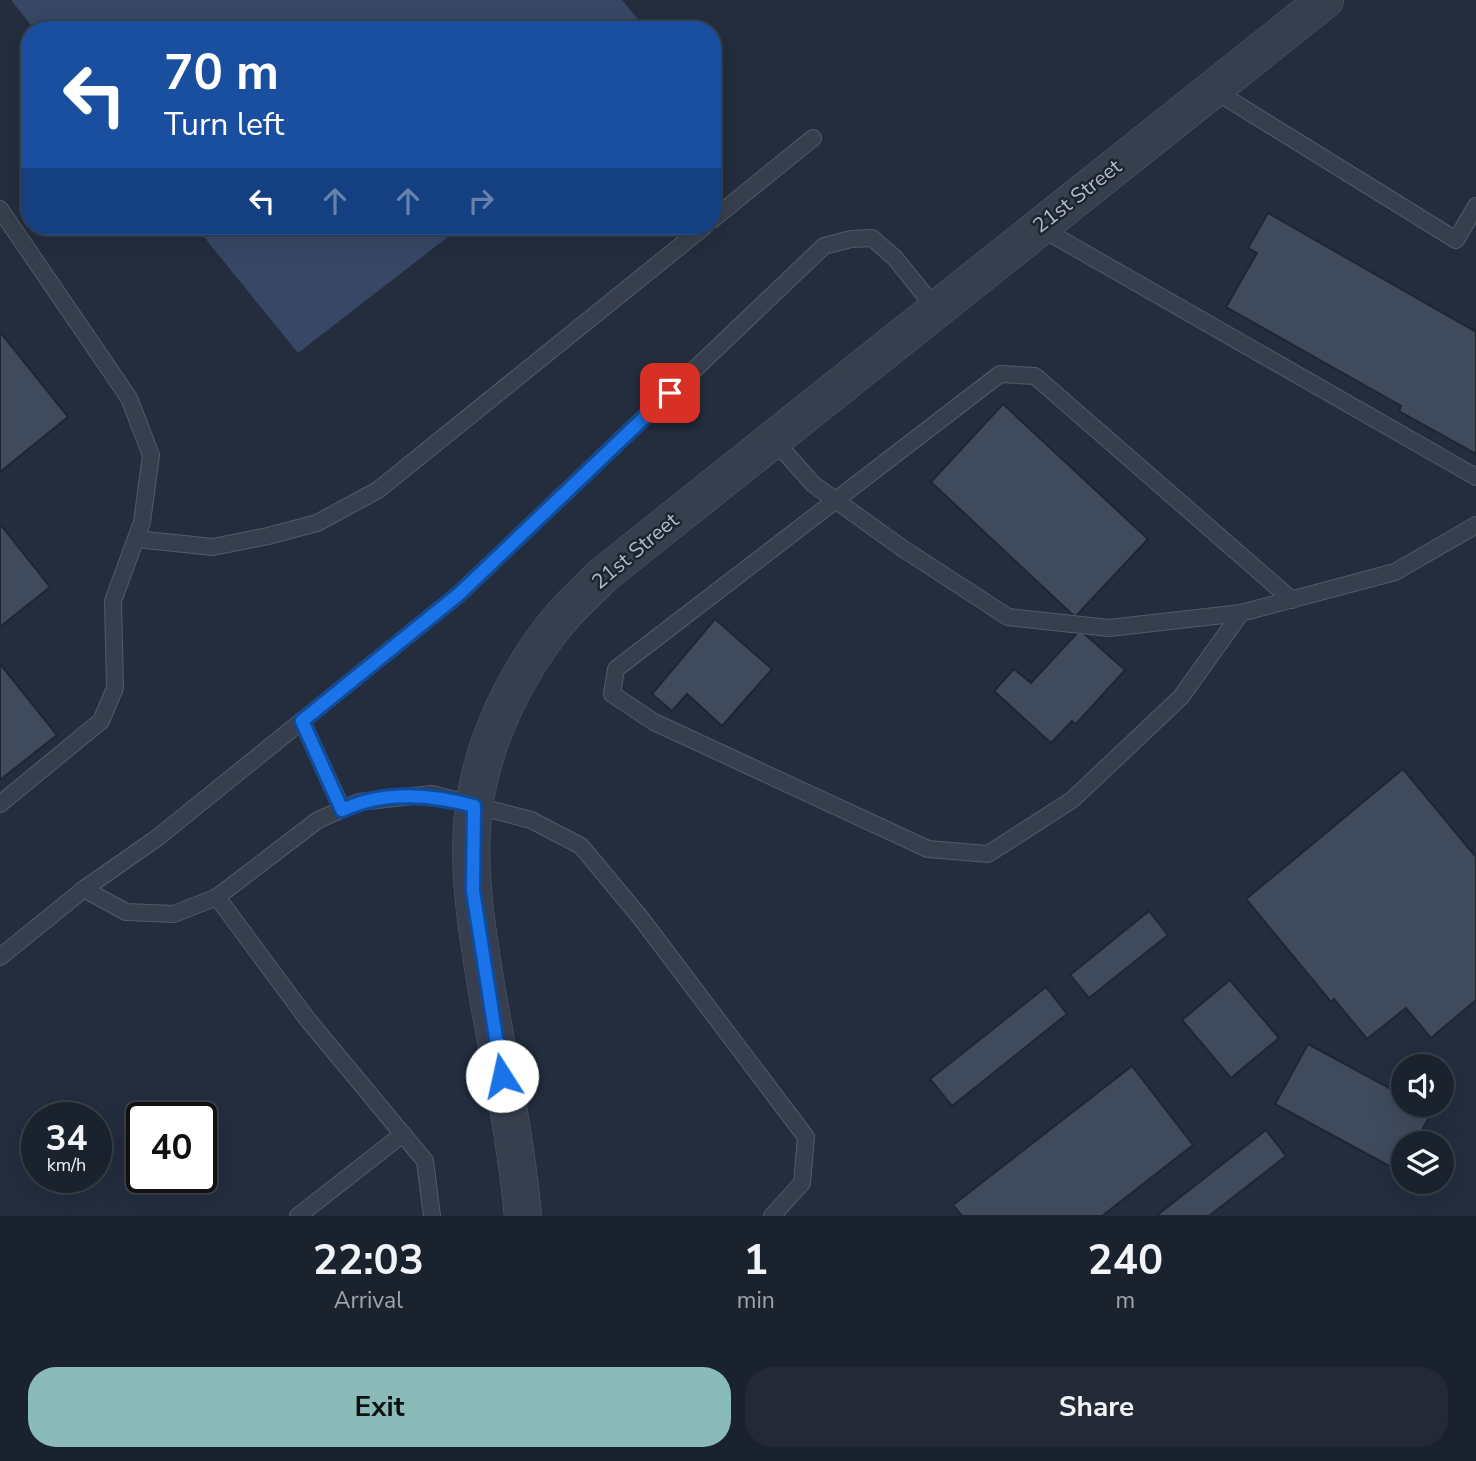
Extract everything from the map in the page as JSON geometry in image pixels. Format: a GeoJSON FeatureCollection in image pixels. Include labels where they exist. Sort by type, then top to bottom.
{"type":"FeatureCollection","features":[{"type":"Feature","properties":{"kind":"street","name":"21st Street"},"geometry":{"type":"LineString","coordinates":[[523,1216],[473,891],[474,806],[496,728],[522,674],[559,620],[603,575],[1325,0]]}},
{"type":"Feature","properties":{"kind":"lane"},"geometry":{"type":"LineString","coordinates":[[1212,89],[1456,240],[1476,205]]}},
{"type":"Feature","properties":{"kind":"lane"},"geometry":{"type":"LineString","coordinates":[[721,212],[813,138]]}},
{"type":"Feature","properties":{"kind":"lane"},"geometry":{"type":"LineString","coordinates":[[0,209],[129,398],[151,455],[142,522],[113,601],[115,688],[101,721],[0,804]]}},
{"type":"Feature","properties":{"kind":"lane"},"geometry":{"type":"LineString","coordinates":[[1039,227],[1476,477]]}},
{"type":"Feature","properties":{"kind":"lane"},"geometry":{"type":"LineString","coordinates":[[136,539],[213,547],[268,536],[317,523],[378,490],[694,235]]}},
{"type":"Feature","properties":{"kind":"lane"},"geometry":{"type":"LineString","coordinates":[[0,957],[84,889],[157,838],[459,594],[824,246],[851,239],[872,238],[895,258],[936,309]]}},
{"type":"Feature","properties":{"kind":"lane"},"geometry":{"type":"LineString","coordinates":[[1241,613],[1181,697],[1072,800],[988,855],[928,849],[654,722],[612,694],[615,669],[1000,374],[1035,376],[1292,600]]}},
{"type":"Feature","properties":{"kind":"lane"},"geometry":{"type":"LineString","coordinates":[[773,439],[813,484],[902,548],[1008,617],[1109,628],[1241,613],[1395,572],[1476,525]]}},
{"type":"Feature","properties":{"kind":"lane"},"geometry":{"type":"LineString","coordinates":[[302,721],[342,810]]}},
{"type":"Feature","properties":{"kind":"lane"},"geometry":{"type":"LineString","coordinates":[[84,889],[126,912],[174,914],[217,897],[318,820],[359,802],[432,794],[530,820],[581,846],[640,917],[806,1137],[802,1183],[772,1216]]}},
{"type":"Feature","properties":{"kind":"lane"},"geometry":{"type":"LineString","coordinates":[[217,897],[308,1020],[425,1161],[432,1216]]}},
{"type":"Feature","properties":{"kind":"lane"},"geometry":{"type":"LineString","coordinates":[[298,1216],[403,1134]]}},
{"type":"Feature","properties":{"kind":"water"},"geometry":{"type":"Polygon","coordinates":[[[11,0],[622,0],[640,21],[28,21],[11,0]]]}},
{"type":"Feature","properties":{"kind":"water"},"geometry":{"type":"Polygon","coordinates":[[[202,235],[450,235],[298,353],[202,235]]]}},
{"type":"Feature","properties":{"kind":"building"},"geometry":{"type":"Polygon","coordinates":[[[1268,213],[1476,332],[1476,454],[1399,411],[1401,406],[1226,307],[1257,253],[1248,248],[1268,213]]]}},
{"type":"Feature","properties":{"kind":"building"},"geometry":{"type":"Polygon","coordinates":[[[0,332],[68,417],[0,472],[0,332]]]}},
{"type":"Feature","properties":{"kind":"building"},"geometry":{"type":"Polygon","coordinates":[[[1003,404],[1148,539],[1075,617],[931,482],[1003,404]]]}},
{"type":"Feature","properties":{"kind":"building"},"geometry":{"type":"Polygon","coordinates":[[[0,524],[50,587],[0,627],[0,524]]]}},
{"type":"Feature","properties":{"kind":"building"},"geometry":{"type":"Polygon","coordinates":[[[715,619],[772,669],[722,726],[687,694],[672,711],[652,694],[715,619]]]}},
{"type":"Feature","properties":{"kind":"building"},"geometry":{"type":"Polygon","coordinates":[[[1080,630],[1125,670],[1076,724],[1072,721],[1051,743],[994,691],[1014,669],[1031,683],[1080,630]]]}},
{"type":"Feature","properties":{"kind":"building"},"geometry":{"type":"Polygon","coordinates":[[[0,664],[57,735],[0,780],[0,664]]]}},
{"type":"Feature","properties":{"kind":"building"},"geometry":{"type":"Polygon","coordinates":[[[1403,769],[1476,857],[1476,1000],[1431,1038],[1406,1008],[1367,1039],[1334,999],[1331,1002],[1246,899],[1403,769]]]}},
{"type":"Feature","properties":{"kind":"building"},"geometry":{"type":"Polygon","coordinates":[[[1149,911],[1168,935],[1089,998],[1070,975],[1149,911]]]}},
{"type":"Feature","properties":{"kind":"building"},"geometry":{"type":"Polygon","coordinates":[[[1230,980],[1279,1038],[1231,1078],[1182,1020],[1230,980]]]}},
{"type":"Feature","properties":{"kind":"building"},"geometry":{"type":"Polygon","coordinates":[[[1046,987],[1067,1014],[952,1106],[930,1079],[1046,987]]]}},
{"type":"Feature","properties":{"kind":"building"},"geometry":{"type":"Polygon","coordinates":[[[1308,1044],[1391,1089],[1391,1117],[1429,1117],[1422,1131],[1391,1131],[1391,1167],[1275,1104],[1308,1044]]]}},
{"type":"Feature","properties":{"kind":"building"},"geometry":{"type":"Polygon","coordinates":[[[1132,1066],[1193,1145],[1102,1216],[962,1216],[953,1205],[1132,1066]]]}},
{"type":"Feature","properties":{"kind":"building"},"geometry":{"type":"Polygon","coordinates":[[[1266,1130],[1286,1156],[1209,1216],[1156,1216],[1266,1130]]]}},
{"type":"Feature","properties":{"kind":"route"},"geometry":{"type":"LineString","coordinates":[[502,1076],[481,956],[473,891],[474,806],[432,794],[375,799],[359,802],[342,810],[302,721],[459,594],[670,393]]}}]}
